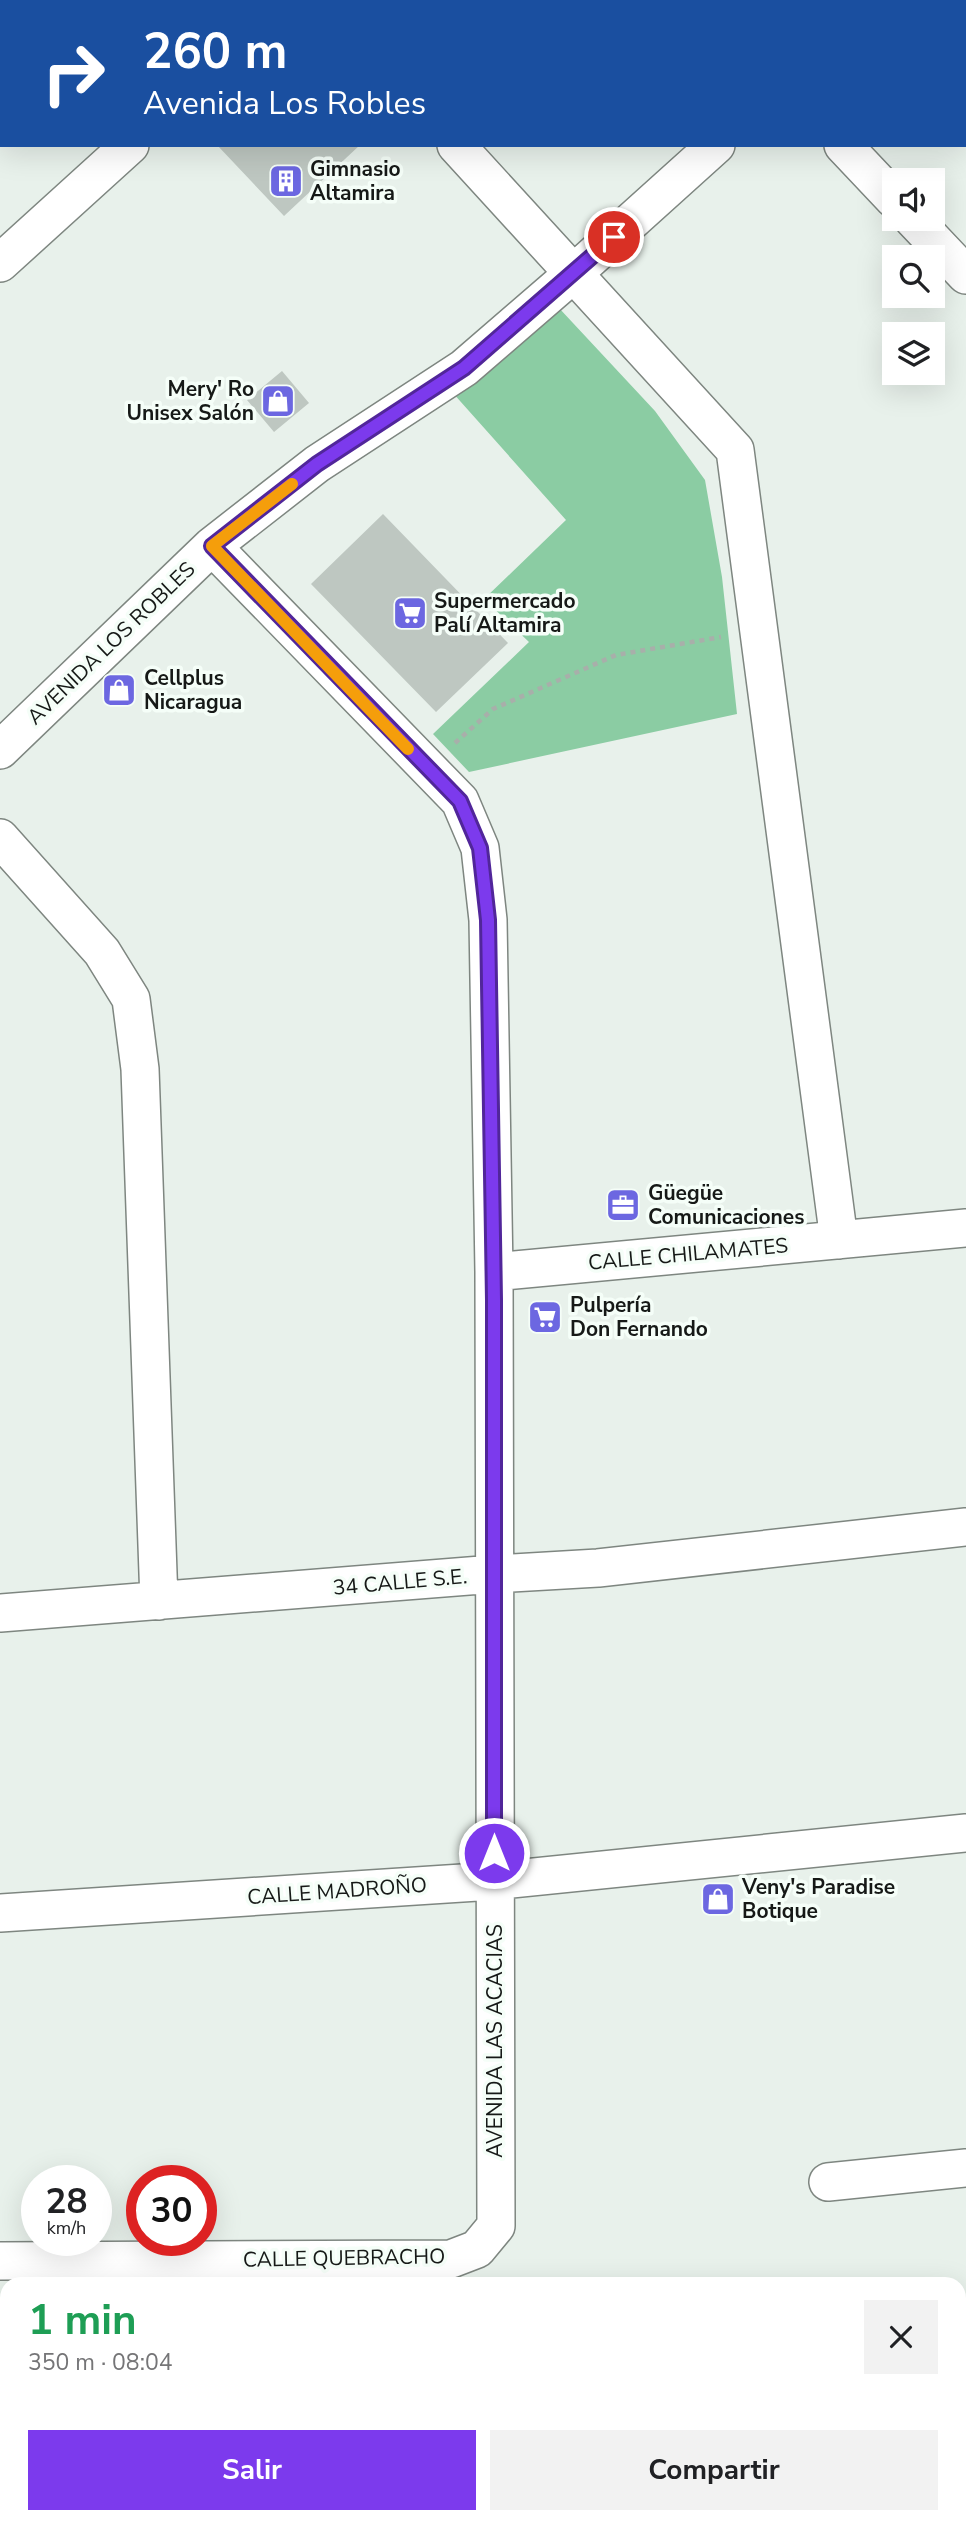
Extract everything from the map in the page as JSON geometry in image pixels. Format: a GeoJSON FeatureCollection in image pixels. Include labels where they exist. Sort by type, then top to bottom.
{"type":"FeatureCollection","features":[{"type":"Feature","properties":{"kind":"street"},"geometry":{"type":"LineString","coordinates":[[0,263],[128,147]]}},
{"type":"Feature","properties":{"kind":"street"},"geometry":{"type":"LineString","coordinates":[[458,147],[735,450],[839,1240]]}},
{"type":"Feature","properties":{"kind":"street","name":"AVENIDA LOS ROBLES"},"geometry":{"type":"LineString","coordinates":[[0,750],[212,546],[317,464],[464,368],[574,274],[714,147]]}},
{"type":"Feature","properties":{"kind":"street"},"geometry":{"type":"LineString","coordinates":[[846,147],[882,186]]}},
{"type":"Feature","properties":{"kind":"street"},"geometry":{"type":"LineString","coordinates":[[924,231],[966,275]]}},
{"type":"Feature","properties":{"kind":"street","name":"AVENIDA LAS ACACIAS"},"geometry":{"type":"LineString","coordinates":[[212,546],[460,801],[480,848],[488,920],[494,1272],[496,2226],[477,2249]]}},
{"type":"Feature","properties":{"kind":"street"},"geometry":{"type":"LineString","coordinates":[[0,838],[102,952],[131,999],[140,1069],[159,1601]]}},
{"type":"Feature","properties":{"kind":"street","name":"CALLE CHILAMATES"},"geometry":{"type":"LineString","coordinates":[[494,1272],[966,1228]]}},
{"type":"Feature","properties":{"kind":"street","name":"34 CALLE S.E."},"geometry":{"type":"LineString","coordinates":[[0,1613],[598,1568],[966,1527]]}},
{"type":"Feature","properties":{"kind":"street","name":"CALLE MADROÑO"},"geometry":{"type":"LineString","coordinates":[[0,1913],[494,1881],[966,1833]]}},
{"type":"Feature","properties":{"kind":"street"},"geometry":{"type":"LineString","coordinates":[[828,2182],[966,2168]]}},
{"type":"Feature","properties":{"kind":"street","name":"CALLE QUEBRACHO"},"geometry":{"type":"LineString","coordinates":[[0,2260],[450,2259],[477,2249]]}},
{"type":"Feature","properties":{"kind":"path"},"geometry":{"type":"LineString","coordinates":[[426,768],[493,709],[616,655],[760,630]]}},
{"type":"Feature","properties":{"kind":"green space"},"geometry":{"type":"Polygon","coordinates":[[[559,308],[655,411],[705,480],[722,577],[737,714],[469,772],[433,734],[529,642],[484,599],[566,520],[452,392],[559,308]]]}},
{"type":"Feature","properties":{"kind":"building","name":"Gimnasio Altamira"},"geometry":{"type":"Polygon","coordinates":[[[219,147],[358,147],[284,216],[219,147]]]}},
{"type":"Feature","properties":{"kind":"building","name":"Mery' Ro Unisex Salón"},"geometry":{"type":"Polygon","coordinates":[[[282,371],[309,403],[274,432],[247,400],[282,371]]]}},
{"type":"Feature","properties":{"kind":"building","name":"Supermercado Palí Altamira"},"geometry":{"type":"Polygon","coordinates":[[[383,514],[508,643],[436,712],[311,584],[383,514]]]}},
{"type":"Feature","properties":{"kind":"slow traffic"},"geometry":{"type":"LineString","coordinates":[[292,484],[212,546],[408,749]]}},
{"type":"Feature","properties":{"kind":"place","name":"Gimnasio Altamira"},"geometry":{"type":"Point","coordinates":[286,181]}},
{"type":"Feature","properties":{"kind":"place","name":"Mery' Ro Unisex Salón"},"geometry":{"type":"Point","coordinates":[278,401]}},
{"type":"Feature","properties":{"kind":"place","name":"Supermercado Palí Altamira"},"geometry":{"type":"Point","coordinates":[410,613]}},
{"type":"Feature","properties":{"kind":"place","name":"Cellplus Nicaragua"},"geometry":{"type":"Point","coordinates":[119,690]}},
{"type":"Feature","properties":{"kind":"place","name":"Güegüe Comunicaciones"},"geometry":{"type":"Point","coordinates":[623,1205]}},
{"type":"Feature","properties":{"kind":"place","name":"Pulpería Don Fernando"},"geometry":{"type":"Point","coordinates":[545,1317]}},
{"type":"Feature","properties":{"kind":"place","name":"Veny's Paradise Botique"},"geometry":{"type":"Point","coordinates":[718,1899]}},
{"type":"Feature","properties":{"kind":"route"},"geometry":{"type":"LineString","coordinates":[[494,1853],[493,1218],[488,920],[480,848],[460,801],[212,546],[317,464],[464,368],[614,237]]}}]}
